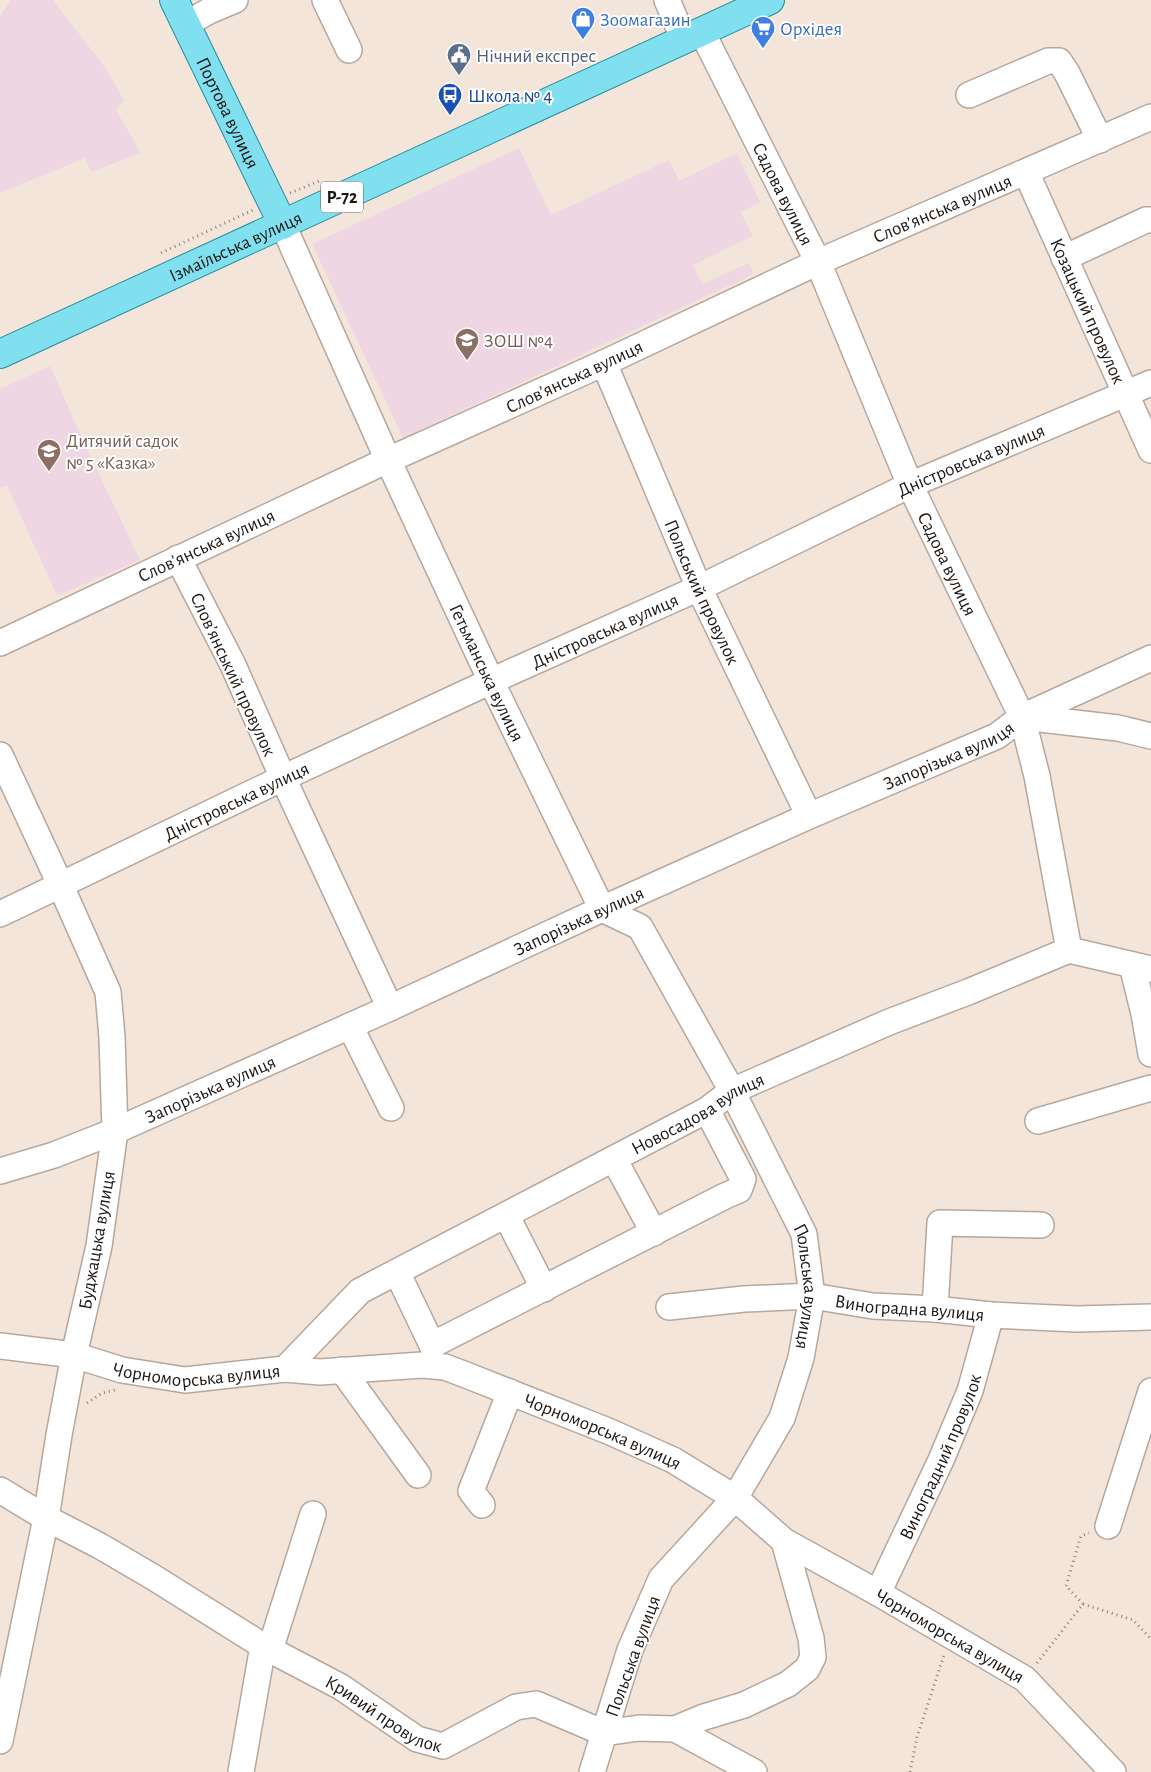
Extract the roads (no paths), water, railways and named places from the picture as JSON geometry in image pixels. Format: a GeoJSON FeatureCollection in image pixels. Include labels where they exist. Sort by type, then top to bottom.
{"type":"FeatureCollection","features":[{"type":"Feature","properties":{"kind":"main road","name":"Портова вулиця"},"geometry":{"type":"LineString","coordinates":[[174,0],[283,224]]}},
{"type":"Feature","properties":{"kind":"main road","name":"Ізмаїльська вулиця"},"geometry":{"type":"LineString","coordinates":[[0,354],[770,0]]}},
{"type":"Feature","properties":{"kind":"street"},"geometry":{"type":"LineString","coordinates":[[186,24],[234,0]]}},
{"type":"Feature","properties":{"kind":"street"},"geometry":{"type":"LineString","coordinates":[[325,0],[349,50]]}},
{"type":"Feature","properties":{"kind":"street","name":"Садова вулиця"},"geometry":{"type":"LineString","coordinates":[[667,0],[693,36],[818,262],[910,485],[1022,716],[1037,776],[1069,950]]}},
{"type":"Feature","properties":{"kind":"street"},"geometry":{"type":"LineString","coordinates":[[969,95],[1048,61],[1059,61],[1067,73],[1100,140]]}},
{"type":"Feature","properties":{"kind":"street","name":"Словʼянська вулиця"},"geometry":{"type":"LineString","coordinates":[[0,643],[388,460],[604,363],[818,262],[1151,117]]}},
{"type":"Feature","properties":{"kind":"street","name":"Козацький провулок"},"geometry":{"type":"LineString","coordinates":[[1026,172],[1151,450]]}},
{"type":"Feature","properties":{"kind":"street"},"geometry":{"type":"LineString","coordinates":[[1064,258],[1146,220],[1151,220]]}},
{"type":"Feature","properties":{"kind":"street","name":"Гетьманська вулиця"},"geometry":{"type":"LineString","coordinates":[[283,224],[388,460],[491,681],[602,909]]}},
{"type":"Feature","properties":{"kind":"street","name":"Польський провулок"},"geometry":{"type":"LineString","coordinates":[[604,363],[699,588],[808,816]]}},
{"type":"Feature","properties":{"kind":"street","name":"Дністровська вулиця"},"geometry":{"type":"LineString","coordinates":[[0,914],[283,778],[491,681],[699,588],[910,485],[1151,383]]}},
{"type":"Feature","properties":{"kind":"street","name":"Словʼянський провулок"},"geometry":{"type":"LineString","coordinates":[[178,558],[234,665],[283,778],[390,1008]]}},
{"type":"Feature","properties":{"kind":"street","name":"Запорізька вулиця"},"geometry":{"type":"LineString","coordinates":[[0,1171],[54,1155],[115,1131],[390,1008],[808,816],[997,736],[1022,716],[1151,658]]}},
{"type":"Feature","properties":{"kind":"street"},"geometry":{"type":"LineString","coordinates":[[1022,716],[1118,728],[1151,736]]}},
{"type":"Feature","properties":{"kind":"street","name":"Буджацька вулиця"},"geometry":{"type":"LineString","coordinates":[[0,756],[108,992],[112,1037],[115,1131],[99,1246],[74,1354],[46,1518],[0,1741]]}},
{"type":"Feature","properties":{"kind":"street"},"geometry":{"type":"LineString","coordinates":[[602,909],[640,927],[732,1091]]}},
{"type":"Feature","properties":{"kind":"street"},"geometry":{"type":"LineString","coordinates":[[1069,950],[1141,967],[1144,1014],[1151,1054]]}},
{"type":"Feature","properties":{"kind":"street","name":"Новосадова вулиця"},"geometry":{"type":"LineString","coordinates":[[285,1369],[360,1291],[707,1110],[732,1091],[889,1022],[1069,950]]}},
{"type":"Feature","properties":{"kind":"street"},"geometry":{"type":"LineString","coordinates":[[350,1026],[391,1108]]}},
{"type":"Feature","properties":{"kind":"street"},"geometry":{"type":"LineString","coordinates":[[1038,1121],[1151,1088]]}},
{"type":"Feature","properties":{"kind":"street","name":"Польська вулиця"},"geometry":{"type":"LineString","coordinates":[[592,1772],[630,1650],[661,1579],[735,1498],[782,1418],[801,1358],[812,1296],[804,1234],[732,1091]]}},
{"type":"Feature","properties":{"kind":"street"},"geometry":{"type":"LineString","coordinates":[[397,1272],[432,1345],[739,1190],[743,1179],[707,1110]]}},
{"type":"Feature","properties":{"kind":"street"},"geometry":{"type":"LineString","coordinates":[[614,1159],[654,1233]]}},
{"type":"Feature","properties":{"kind":"street"},"geometry":{"type":"LineString","coordinates":[[506,1215],[544,1290]]}},
{"type":"Feature","properties":{"kind":"street"},"geometry":{"type":"LineString","coordinates":[[935,1309],[940,1223],[1041,1225]]}},
{"type":"Feature","properties":{"kind":"street","name":"Виноградна вулиця"},"geometry":{"type":"LineString","coordinates":[[669,1307],[744,1299],[812,1296],[873,1306],[935,1309],[991,1315],[1077,1319],[1151,1317]]}},
{"type":"Feature","properties":{"kind":"street","name":"Виноградний провулок"},"geometry":{"type":"LineString","coordinates":[[878,1593],[941,1460],[970,1391],[991,1315]]}},
{"type":"Feature","properties":{"kind":"street","name":"Чорноморська вулиця"},"geometry":{"type":"LineString","coordinates":[[0,1346],[74,1354],[122,1370],[185,1380],[285,1369],[320,1372],[422,1366],[445,1367],[608,1431],[673,1460],[735,1498],[784,1540],[1025,1679],[1113,1772]]}},
{"type":"Feature","properties":{"kind":"street"},"geometry":{"type":"LineString","coordinates":[[342,1370],[418,1475]]}},
{"type":"Feature","properties":{"kind":"street"},"geometry":{"type":"LineString","coordinates":[[1108,1526],[1151,1391]]}},
{"type":"Feature","properties":{"kind":"street"},"geometry":{"type":"LineString","coordinates":[[482,1505],[471,1490],[510,1392]]}},
{"type":"Feature","properties":{"kind":"street","name":"Кривий провулок"},"geometry":{"type":"LineString","coordinates":[[0,1490],[46,1518],[131,1564],[266,1648],[341,1688],[418,1739],[443,1746],[516,1707],[536,1704],[604,1733]]}},
{"type":"Feature","properties":{"kind":"street"},"geometry":{"type":"LineString","coordinates":[[242,1772],[266,1648],[313,1514]]}},
{"type":"Feature","properties":{"kind":"street"},"geometry":{"type":"LineString","coordinates":[[604,1733],[639,1728],[676,1729],[704,1717],[744,1705],[788,1684],[807,1669],[813,1657],[810,1638],[784,1540]]}},
{"type":"Feature","properties":{"kind":"street"},"geometry":{"type":"LineString","coordinates":[[676,1729],[754,1772]]}},
{"type":"Feature","properties":{"kind":"place","name":"Зоомагазин"},"geometry":{"type":"Point","coordinates":[583,40]}},
{"type":"Feature","properties":{"kind":"place","name":"Орхідея"},"geometry":{"type":"Point","coordinates":[763,49]}},
{"type":"Feature","properties":{"kind":"place","name":"Нічний експрес"},"geometry":{"type":"Point","coordinates":[459,76]}},
{"type":"Feature","properties":{"kind":"place","name":"Школа № 4"},"geometry":{"type":"Point","coordinates":[450,116]}},
{"type":"Feature","properties":{"kind":"place","name":"ЗОШ №4"},"geometry":{"type":"Point","coordinates":[467,361]}},
{"type":"Feature","properties":{"kind":"place","name":"Дитячий садок № 5 «Казка»"},"geometry":{"type":"Point","coordinates":[49,472]}}]}
